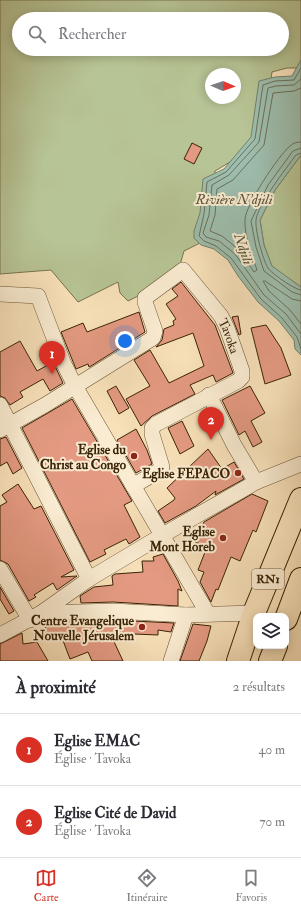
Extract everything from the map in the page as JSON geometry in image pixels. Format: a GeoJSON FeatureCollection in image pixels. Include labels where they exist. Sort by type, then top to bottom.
{"type":"FeatureCollection","features":[{"type":"Feature","properties":{"kind":"highway","name":"RN1"},"geometry":{"type":"LineString","coordinates":[[254,613],[301,499]]}},
{"type":"Feature","properties":{"kind":"highway","name":"RN1"},"geometry":{"type":"LineString","coordinates":[[288,613],[301,579]]}},
{"type":"Feature","properties":{"kind":"highway","name":"RN1"},"geometry":{"type":"LineString","coordinates":[[238,661],[253,616]]}},
{"type":"Feature","properties":{"kind":"highway"},"geometry":{"type":"LineString","coordinates":[[270,661],[275,649]]}},
{"type":"Feature","properties":{"kind":"street","name":"Tavoka"},"geometry":{"type":"LineString","coordinates":[[75,386],[153,338],[155,332],[144,302],[145,298],[183,270],[221,316],[227,328],[242,372],[242,377],[238,381],[156,424],[152,428],[152,434],[162,467],[160,470],[133,486]]}},
{"type":"Feature","properties":{"kind":"street"},"geometry":{"type":"LineString","coordinates":[[0,294],[38,296],[63,362],[75,386],[161,536],[180,565],[208,614]]}},
{"type":"Feature","properties":{"kind":"street"},"geometry":{"type":"LineString","coordinates":[[5,427],[46,405],[75,386]]}},
{"type":"Feature","properties":{"kind":"street"},"geometry":{"type":"LineString","coordinates":[[209,395],[234,445],[256,482]]}},
{"type":"Feature","properties":{"kind":"street"},"geometry":{"type":"LineString","coordinates":[[0,405],[5,427],[89,579]]}},
{"type":"Feature","properties":{"kind":"street"},"geometry":{"type":"LineString","coordinates":[[0,635],[35,617],[89,579],[256,482],[301,464]]}},
{"type":"Feature","properties":{"kind":"street"},"geometry":{"type":"LineString","coordinates":[[0,569],[35,617]]}},
{"type":"Feature","properties":{"kind":"street"},"geometry":{"type":"LineString","coordinates":[[35,617],[114,611],[186,615],[253,613]]}},
{"type":"Feature","properties":{"kind":"street"},"geometry":{"type":"LineString","coordinates":[[171,661],[186,615]]}},
{"type":"Feature","properties":{"kind":"green space"},"geometry":{"type":"Polygon","coordinates":[[[0,0],[301,0],[301,68],[287,68],[272,72],[264,128],[230,162],[215,171],[212,205],[214,236],[184,251],[180,265],[150,290],[128,301],[120,293],[118,282],[78,302],[51,270],[0,274],[0,0]]]}},
{"type":"Feature","properties":{"kind":"green space"},"geometry":{"type":"Polygon","coordinates":[[[301,155],[301,287],[272,267],[264,245],[260,220],[275,190],[301,155]]]}},
{"type":"Feature","properties":{"kind":"water","name":"Rivière N'djili"},"geometry":{"type":"Polygon","coordinates":[[[301,60],[301,155],[275,190],[260,220],[264,245],[272,266],[301,287],[301,355],[295,349],[294,340],[279,321],[258,302],[228,260],[214,249],[201,245],[194,238],[194,231],[200,213],[203,179],[224,169],[251,137],[259,81],[275,77],[292,76],[301,60]]]}},
{"type":"Feature","properties":{"kind":"building"},"geometry":{"type":"Polygon","coordinates":[[[192,143],[202,148],[194,164],[184,159],[192,143]]]}},
{"type":"Feature","properties":{"kind":"building"},"geometry":{"type":"Polygon","coordinates":[[[181,282],[215,325],[233,373],[216,382],[213,375],[190,385],[195,394],[152,416],[141,426],[126,399],[150,386],[134,360],[150,350],[169,383],[204,366],[193,333],[156,347],[162,340],[164,329],[174,325],[173,321],[176,319],[166,304],[178,296],[172,289],[181,282]]]}},
{"type":"Feature","properties":{"kind":"building"},"geometry":{"type":"Polygon","coordinates":[[[139,312],[145,332],[91,366],[89,367],[88,364],[76,369],[61,332],[83,323],[87,332],[139,312]]]}},
{"type":"Feature","properties":{"kind":"building"},"geometry":{"type":"Polygon","coordinates":[[[238,316],[241,334],[239,335],[232,317],[238,316]]]}},
{"type":"Feature","properties":{"kind":"building"},"geometry":{"type":"Polygon","coordinates":[[[266,325],[281,348],[291,375],[265,384],[251,328],[266,325]]]}},
{"type":"Feature","properties":{"kind":"building"},"geometry":{"type":"Polygon","coordinates":[[[20,341],[37,371],[53,362],[63,383],[50,391],[43,379],[20,392],[23,397],[10,405],[5,398],[0,396],[0,352],[20,341]]]}},
{"type":"Feature","properties":{"kind":"building"},"geometry":{"type":"Polygon","coordinates":[[[116,386],[129,408],[119,414],[107,391],[116,386]]]}},
{"type":"Feature","properties":{"kind":"building"},"geometry":{"type":"Polygon","coordinates":[[[250,386],[265,413],[251,421],[262,442],[253,447],[245,431],[239,435],[222,400],[250,386]]]}},
{"type":"Feature","properties":{"kind":"building"},"geometry":{"type":"Polygon","coordinates":[[[72,399],[132,501],[124,505],[140,537],[129,544],[126,539],[104,550],[106,554],[90,562],[22,428],[72,399]]]}},
{"type":"Feature","properties":{"kind":"building"},"geometry":{"type":"Polygon","coordinates":[[[182,421],[194,446],[180,454],[168,428],[182,421]]]}},
{"type":"Feature","properties":{"kind":"building","name":"Eglise du Christ au Congo"},"geometry":{"type":"Polygon","coordinates":[[[136,429],[147,450],[152,464],[136,473],[117,440],[136,429]]]}},
{"type":"Feature","properties":{"kind":"building"},"geometry":{"type":"Polygon","coordinates":[[[6,437],[22,468],[13,474],[7,462],[0,466],[0,439],[6,437]]]}},
{"type":"Feature","properties":{"kind":"building"},"geometry":{"type":"Polygon","coordinates":[[[208,449],[222,469],[234,462],[244,479],[215,495],[216,491],[196,506],[165,523],[158,511],[175,498],[167,488],[208,449]]]}},
{"type":"Feature","properties":{"kind":"building"},"geometry":{"type":"Polygon","coordinates":[[[18,484],[34,509],[41,506],[74,570],[61,577],[77,576],[57,590],[53,583],[34,595],[36,597],[29,601],[8,564],[0,560],[0,506],[7,502],[2,495],[18,484]]]}},
{"type":"Feature","properties":{"kind":"building"},"geometry":{"type":"Polygon","coordinates":[[[252,494],[268,501],[256,532],[253,530],[240,561],[231,557],[218,590],[216,589],[211,602],[200,582],[204,572],[198,570],[207,547],[195,542],[204,522],[252,494]]]}},
{"type":"Feature","properties":{"kind":"building"},"geometry":{"type":"Polygon","coordinates":[[[163,554],[182,591],[178,589],[178,606],[113,602],[81,603],[80,596],[94,587],[113,585],[112,576],[115,574],[143,572],[142,561],[154,561],[153,557],[163,554]]]}},
{"type":"Feature","properties":{"kind":"building"},"geometry":{"type":"Polygon","coordinates":[[[0,587],[14,611],[9,614],[0,599],[0,587]]]}},
{"type":"Feature","properties":{"kind":"building"},"geometry":{"type":"Polygon","coordinates":[[[113,620],[174,623],[171,632],[158,630],[158,635],[110,633],[123,661],[92,661],[88,652],[70,659],[62,638],[46,639],[45,622],[113,620]]]}},
{"type":"Feature","properties":{"kind":"building"},"geometry":{"type":"Polygon","coordinates":[[[193,624],[211,626],[207,641],[199,661],[180,661],[193,624]]]}},
{"type":"Feature","properties":{"kind":"building"},"geometry":{"type":"Polygon","coordinates":[[[22,633],[23,644],[37,642],[48,661],[0,661],[0,644],[22,633]]]}},
{"type":"Feature","properties":{"kind":"place","name":"Eglise EMAC"},"geometry":{"type":"Point","coordinates":[52,374]}},
{"type":"Feature","properties":{"kind":"place","name":"Eglise Cité de David"},"geometry":{"type":"Point","coordinates":[211,440]}},
{"type":"Feature","properties":{"kind":"place","name":"Eglise du Christ au Congo"},"geometry":{"type":"Point","coordinates":[134,456]}},
{"type":"Feature","properties":{"kind":"place","name":"Eglise FEPACO"},"geometry":{"type":"Point","coordinates":[238,473]}},
{"type":"Feature","properties":{"kind":"place","name":"Eglise Mont Horeb"},"geometry":{"type":"Point","coordinates":[223,538]}},
{"type":"Feature","properties":{"kind":"place","name":"Centre Evangelique Nouvelle Jérusalem"},"geometry":{"type":"Point","coordinates":[142,627]}},
{"type":"Feature","properties":{"kind":"water label","name":"Ndjili"},"geometry":{"type":"Point","coordinates":[244,249]}}]}
